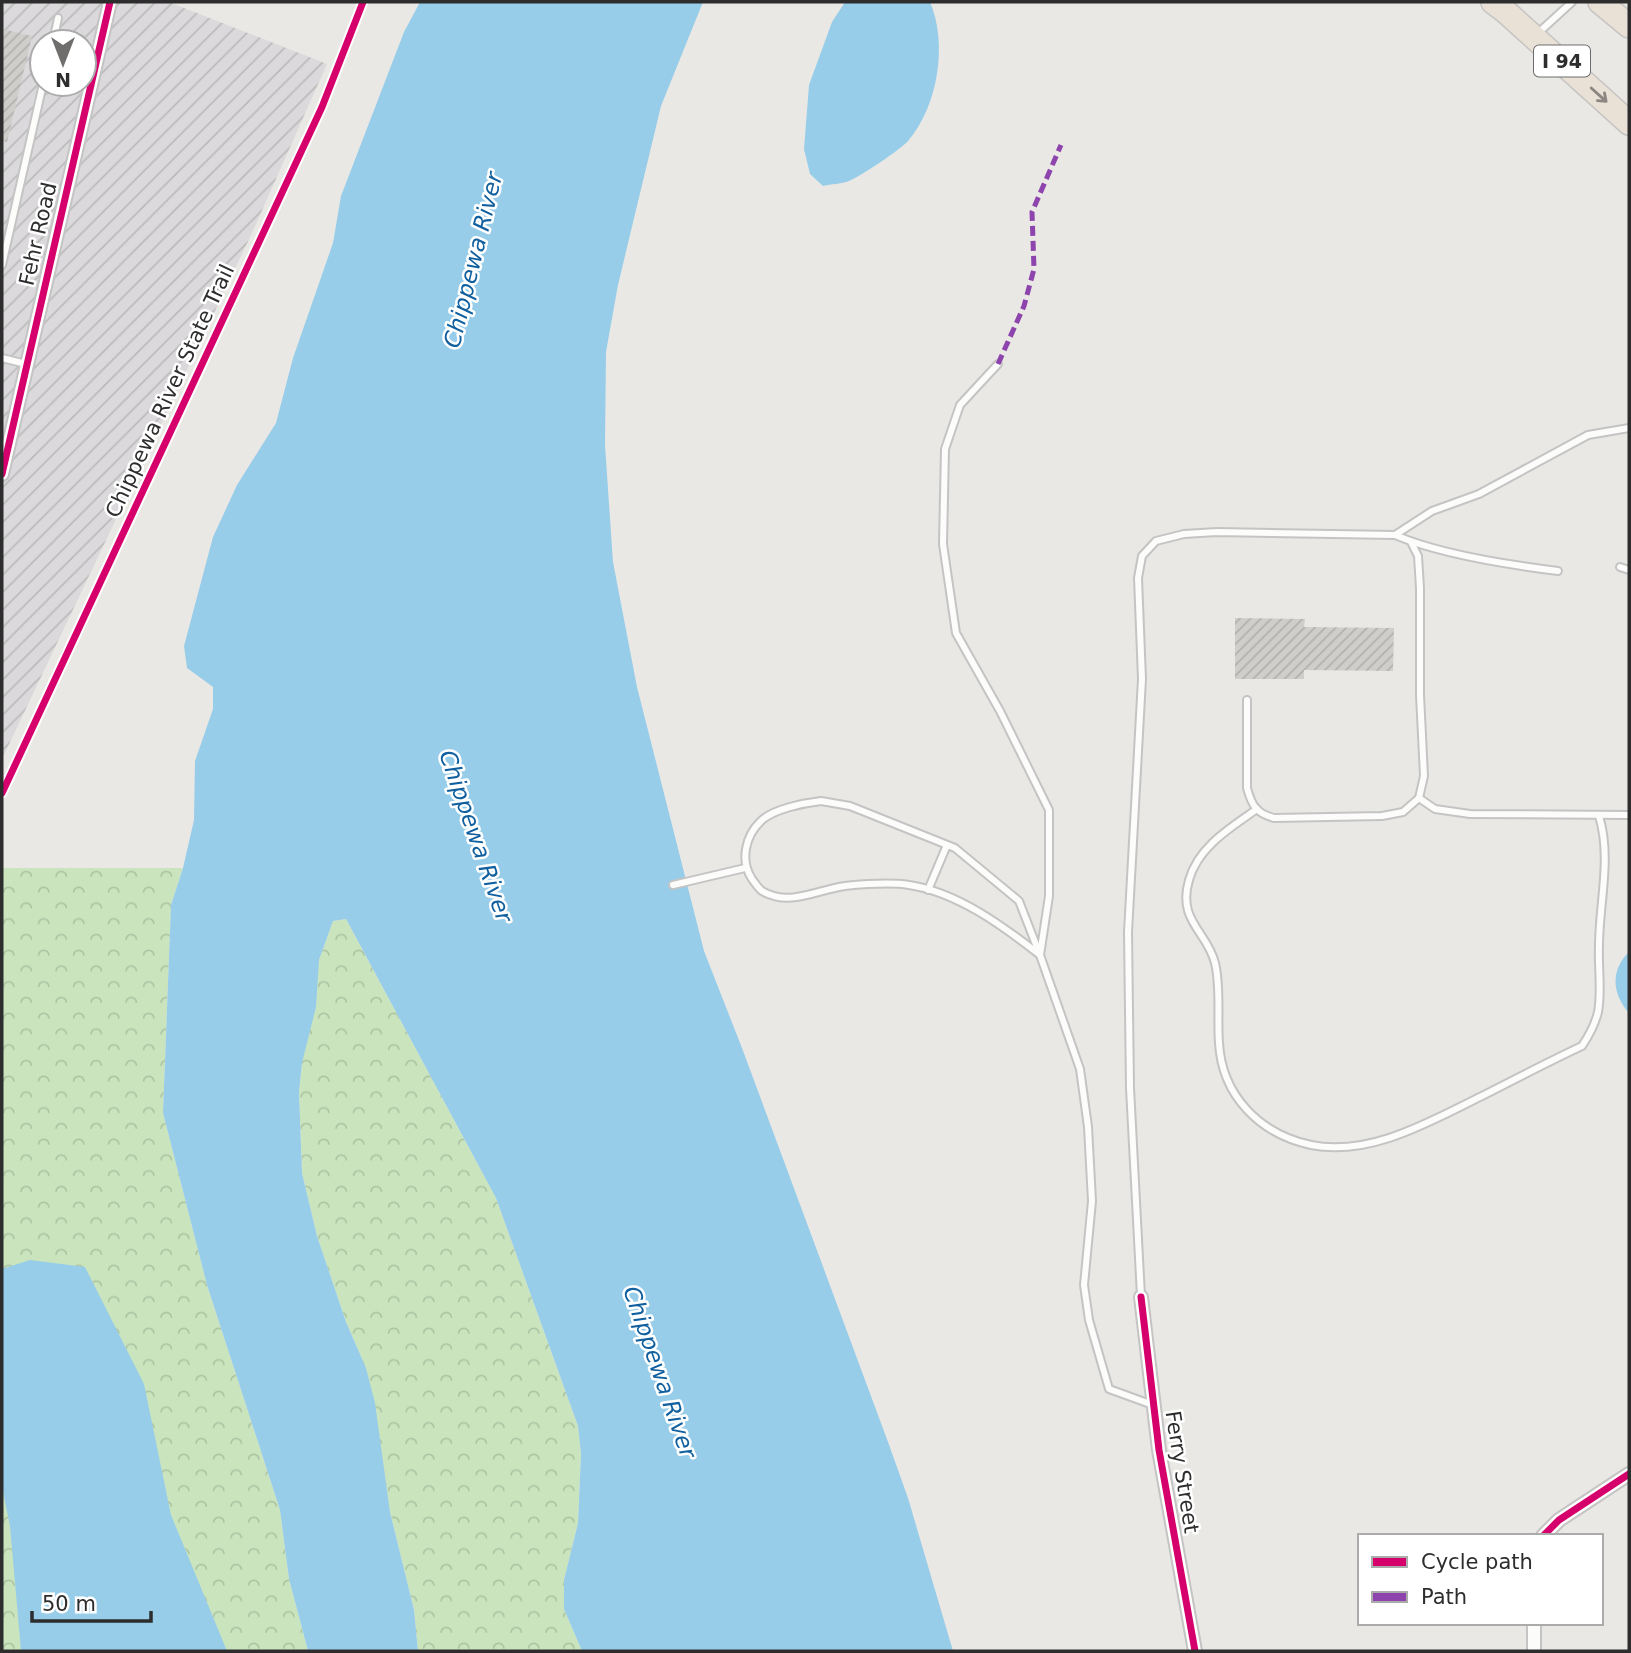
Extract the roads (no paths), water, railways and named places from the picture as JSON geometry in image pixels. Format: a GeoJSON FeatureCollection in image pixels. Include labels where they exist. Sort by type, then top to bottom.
{"type":"FeatureCollection","features":[{"type":"Feature","properties":{"kind":"highway","name":"I 94"},"geometry":{"type":"LineString","coordinates":[[1493,2],[1629,123]]}},
{"type":"Feature","properties":{"kind":"highway"},"geometry":{"type":"LineString","coordinates":[[1601,2],[1629,26]]}},
{"type":"Feature","properties":{"kind":"street","name":"Fehr Road"},"geometry":{"type":"LineString","coordinates":[[2,474],[110,2]]}},
{"type":"Feature","properties":{"kind":"street","name":"Ferry Street"},"geometry":{"type":"LineString","coordinates":[[1141,1297],[1158,1450],[1195,1651]]}},
{"type":"Feature","properties":{"kind":"street"},"geometry":{"type":"LineString","coordinates":[[1545,1534],[1559,1520],[1629,1474]]}},
{"type":"Feature","properties":{"kind":"street"},"geometry":{"type":"LineString","coordinates":[[1534,1625],[1534,1651]]}},
{"type":"Feature","properties":{"kind":"lane"},"geometry":{"type":"LineString","coordinates":[[1534,36],[1572,2]]}},
{"type":"Feature","properties":{"kind":"lane"},"geometry":{"type":"LineString","coordinates":[[56,28],[58,18]]}},
{"type":"Feature","properties":{"kind":"lane"},"geometry":{"type":"LineString","coordinates":[[2,265],[40,98]]}},
{"type":"Feature","properties":{"kind":"lane"},"geometry":{"type":"LineString","coordinates":[[2,358],[26,364]]}},
{"type":"Feature","properties":{"kind":"lane"},"geometry":{"type":"LineString","coordinates":[[998,365],[960,405],[945,449],[943,544],[956,633],[1000,711],[1049,810],[1049,896],[1040,955]]}},
{"type":"Feature","properties":{"kind":"lane"},"geometry":{"type":"LineString","coordinates":[[1395,535],[1432,511],[1479,494],[1588,435],[1629,428]]}},
{"type":"Feature","properties":{"kind":"lane","name":"Ferry Street"},"geometry":{"type":"LineString","coordinates":[[1141,1297],[1130,1088],[1128,932],[1142,679],[1138,578],[1142,556],[1156,541],[1184,534],[1217,532],[1395,535]]}},
{"type":"Feature","properties":{"kind":"lane"},"geometry":{"type":"LineString","coordinates":[[1395,535],[1411,542],[1528,568],[1558,571]]}},
{"type":"Feature","properties":{"kind":"lane"},"geometry":{"type":"LineString","coordinates":[[1247,701],[1247,788],[1250,801],[1261,814],[1275,818],[1382,816],[1404,812],[1419,798],[1424,775],[1420,695],[1420,588],[1418,556],[1411,542]]}},
{"type":"Feature","properties":{"kind":"lane"},"geometry":{"type":"LineString","coordinates":[[1620,567],[1629,570]]}},
{"type":"Feature","properties":{"kind":"lane"},"geometry":{"type":"LineString","coordinates":[[1419,798],[1435,809],[1470,814],[1629,815]]}},
{"type":"Feature","properties":{"kind":"lane"},"geometry":{"type":"LineString","coordinates":[[1040,955],[1009,931],[982,915],[929,890],[909,885],[856,886],[785,899],[760,890],[745,868],[746,842],[761,820],[798,804],[821,801],[850,806],[956,848],[1019,901],[1040,955],[1080,1069],[1088,1127],[1092,1200],[1084,1285],[1089,1320],[1109,1388],[1153,1405]]}},
{"type":"Feature","properties":{"kind":"lane"},"geometry":{"type":"LineString","coordinates":[[1257,810],[1218,837],[1194,865],[1188,883],[1186,899],[1189,918],[1213,954],[1217,972],[1222,1064],[1232,1087],[1249,1114],[1270,1130],[1311,1145],[1341,1146],[1378,1141],[1426,1123],[1582,1046],[1593,1029],[1598,1008],[1598,943],[1605,836],[1598,816]]}},
{"type":"Feature","properties":{"kind":"lane"},"geometry":{"type":"LineString","coordinates":[[929,890],[947,845]]}},
{"type":"Feature","properties":{"kind":"lane"},"geometry":{"type":"LineString","coordinates":[[673,885],[745,868]]}},
{"type":"Feature","properties":{"kind":"water","name":"Chippewa River"},"geometry":{"type":"Polygon","coordinates":[[[420,2],[703,2],[661,106],[618,285],[606,352],[605,445],[613,562],[637,687],[704,951],[908,1498],[953,1651],[582,1651],[564,1609],[564,1580],[578,1523],[581,1454],[578,1426],[496,1198],[346,919],[333,921],[319,960],[316,1007],[302,1063],[299,1092],[302,1173],[317,1236],[346,1322],[366,1368],[375,1403],[390,1512],[414,1610],[418,1651],[308,1651],[289,1579],[280,1510],[207,1285],[163,1113],[171,905],[194,820],[195,761],[213,709],[213,687],[187,668],[184,646],[213,537],[237,485],[276,423],[293,358],[333,243],[341,196],[404,32],[420,2]]]}},
{"type":"Feature","properties":{"kind":"water"},"geometry":{"type":"Polygon","coordinates":[[[845,2],[930,2],[938,37],[937,74],[927,110],[908,141],[855,178],[823,186],[810,174],[804,149],[809,85],[832,22],[845,2]]]}},
{"type":"Feature","properties":{"kind":"water"},"geometry":{"type":"Polygon","coordinates":[[[1629,952],[1629,1013],[1619,998],[1616,974],[1629,952]]]}},
{"type":"Feature","properties":{"kind":"water"},"geometry":{"type":"Polygon","coordinates":[[[30,1260],[85,1267],[144,1384],[171,1515],[227,1651],[21,1651],[10,1526],[2,1487],[2,1269],[30,1260]]]}}]}
